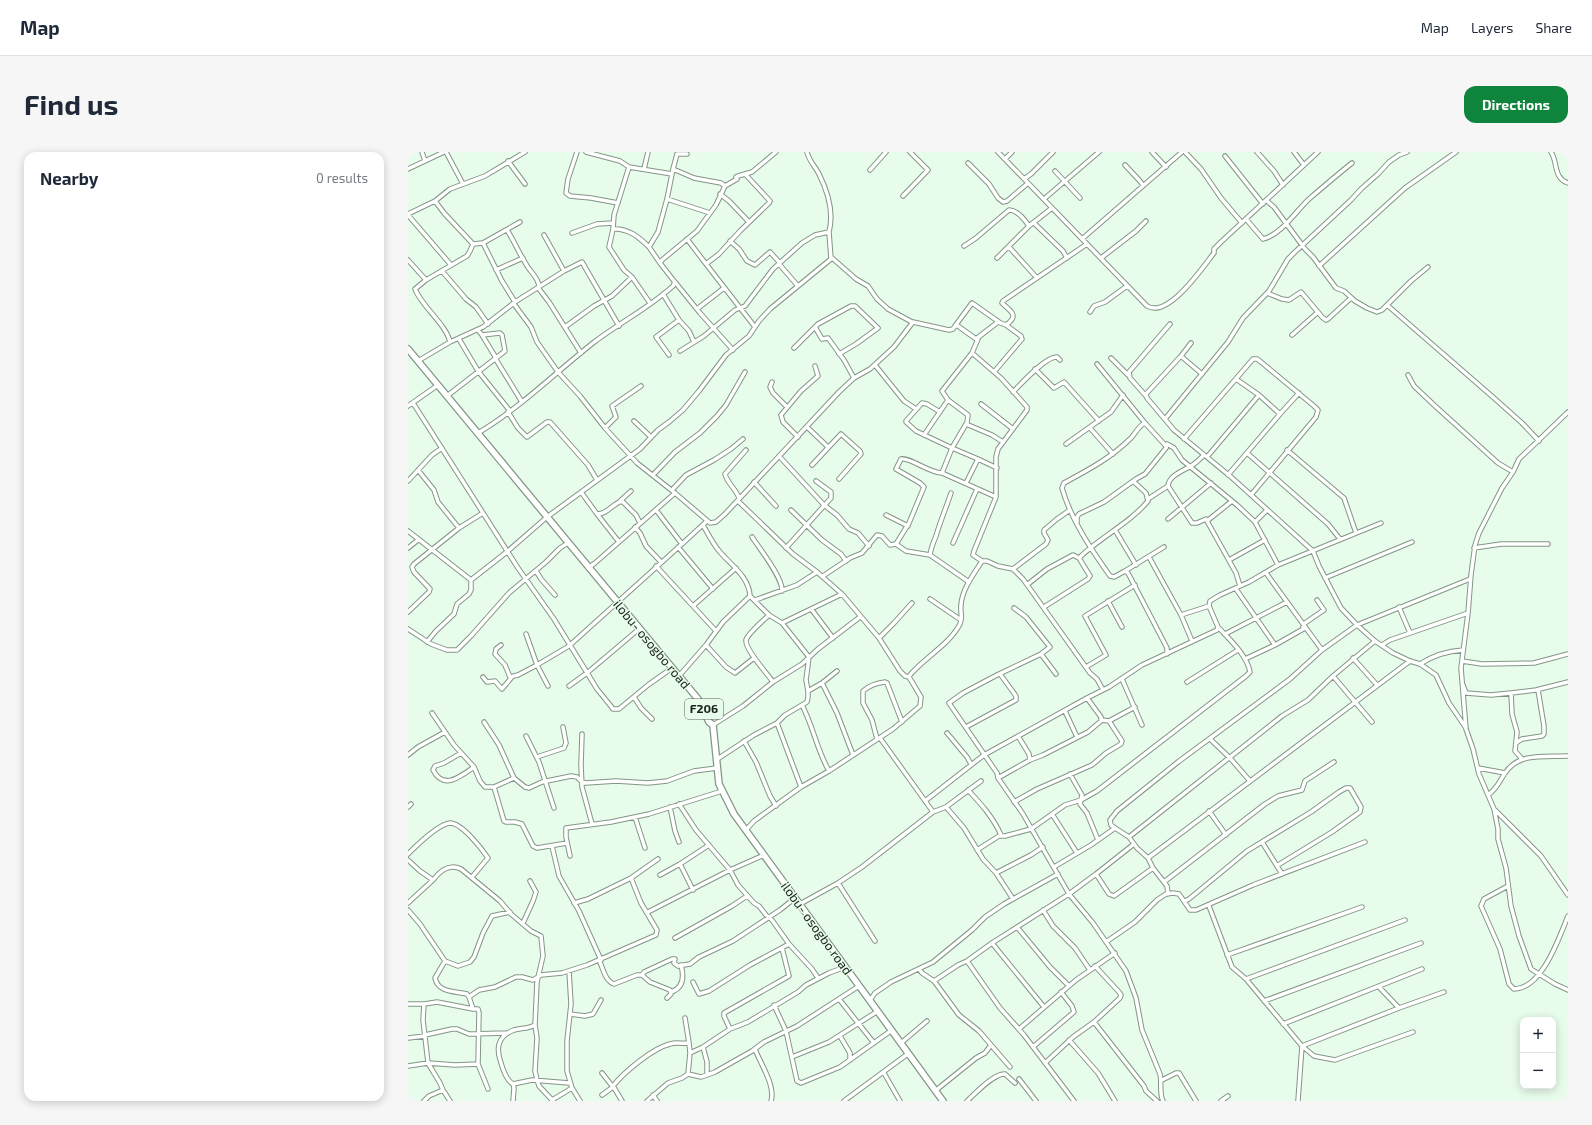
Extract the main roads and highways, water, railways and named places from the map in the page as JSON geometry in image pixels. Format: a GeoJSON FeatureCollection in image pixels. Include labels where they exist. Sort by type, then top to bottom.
{"type":"FeatureCollection","features":[{"type":"Feature","properties":{"kind":"main road","name":"ilobu- osogbo road"},"geometry":{"type":"LineString","coordinates":[[408,349],[698,699],[709,722],[713,725],[719,784],[734,814],[943,1101]]}}]}
